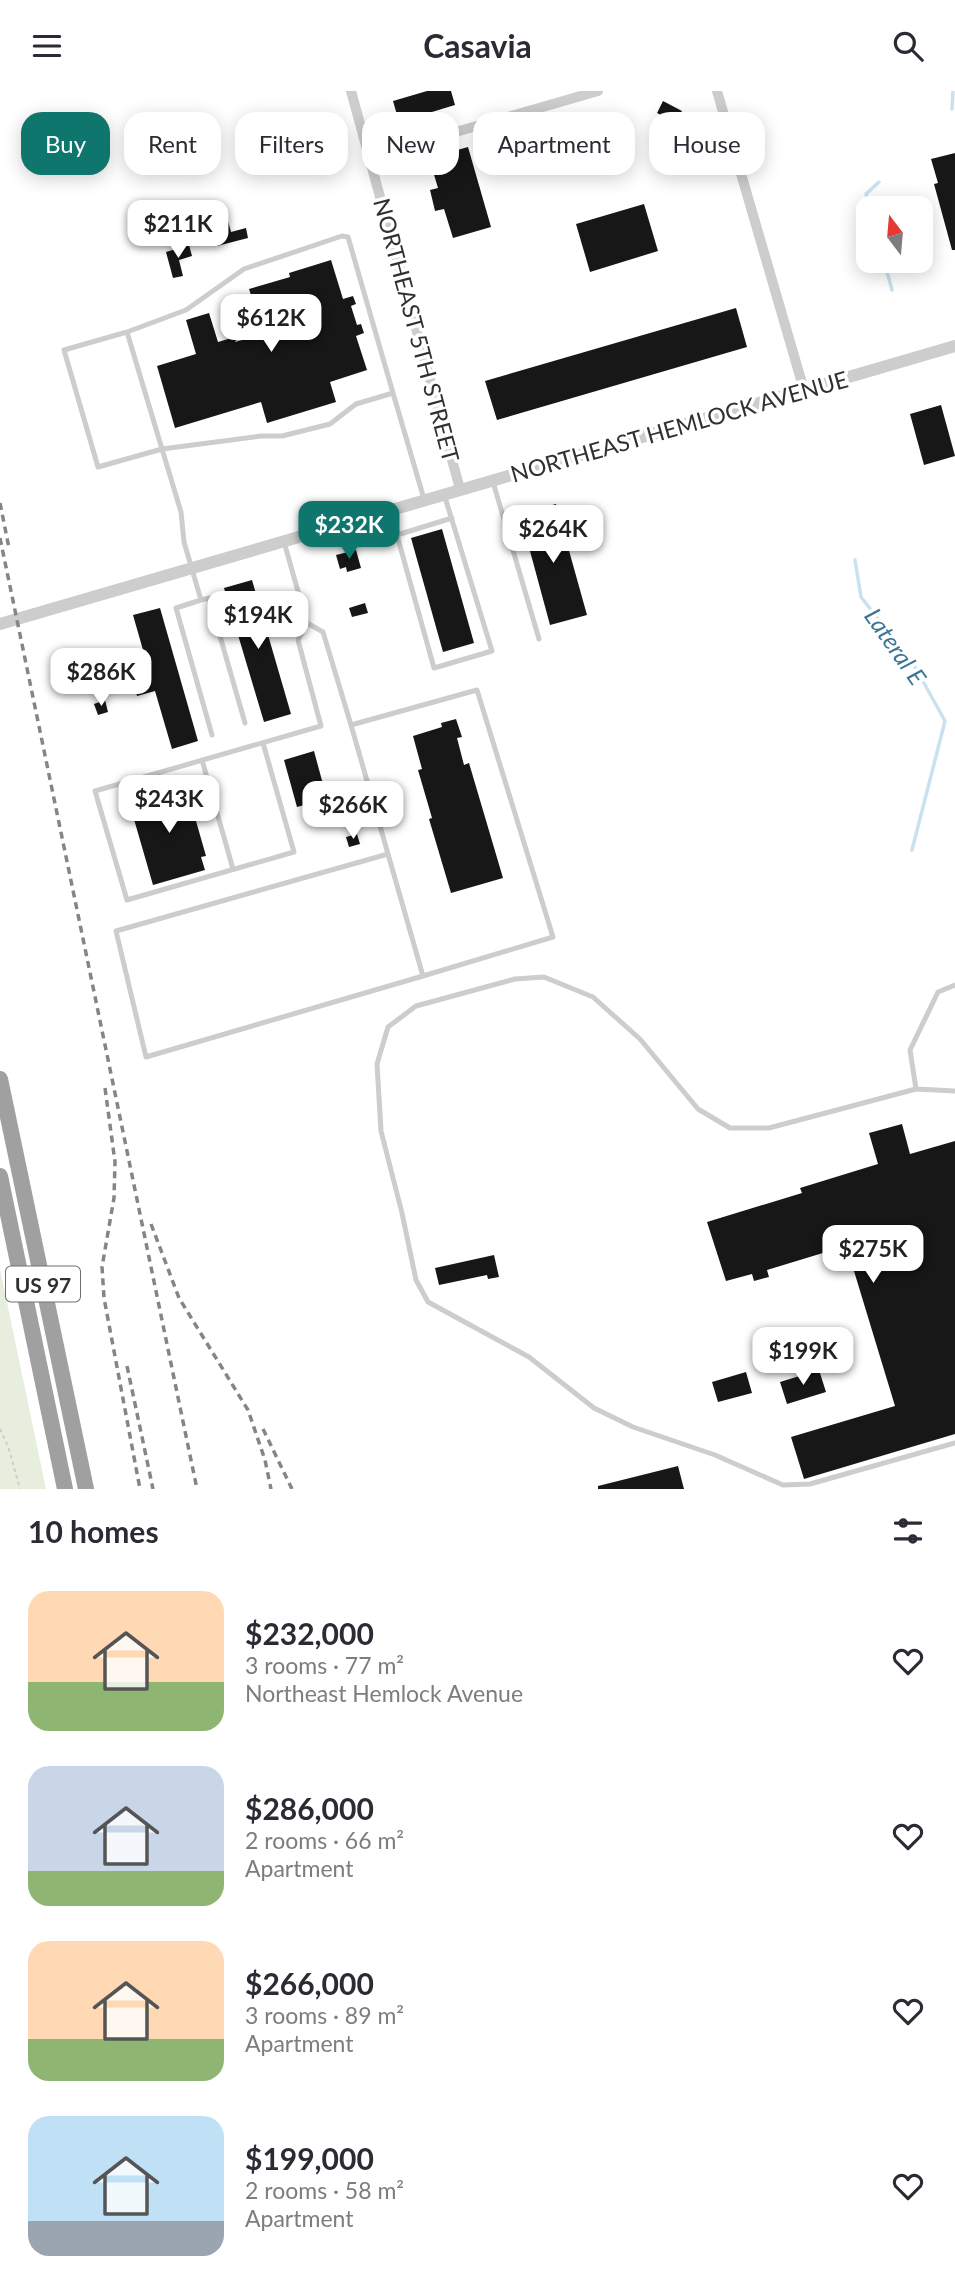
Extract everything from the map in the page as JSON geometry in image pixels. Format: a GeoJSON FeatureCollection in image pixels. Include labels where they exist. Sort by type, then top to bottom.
{"type":"FeatureCollection","features":[{"type":"Feature","properties":{"kind":"highway","name":"US 97"},"geometry":{"type":"LineString","coordinates":[[0,1079],[86,1489]]}},
{"type":"Feature","properties":{"kind":"highway","name":"US 97"},"geometry":{"type":"LineString","coordinates":[[0,1176],[65,1489]]}},
{"type":"Feature","properties":{"kind":"street","name":"NORTHEAST 5TH STREET"},"geometry":{"type":"LineString","coordinates":[[351,91],[362,131]]}},
{"type":"Feature","properties":{"kind":"street"},"geometry":{"type":"LineString","coordinates":[[459,131],[598,91]]}},
{"type":"Feature","properties":{"kind":"street"},"geometry":{"type":"LineString","coordinates":[[718,91],[804,390]]}},
{"type":"Feature","properties":{"kind":"street","name":"NORTHEAST 5TH STREET"},"geometry":{"type":"LineString","coordinates":[[374,175],[460,489]]}},
{"type":"Feature","properties":{"kind":"street","name":"NORTHEAST HEMLOCK AVENUE"},"geometry":{"type":"LineString","coordinates":[[0,624],[492,479],[955,347]]}},
{"type":"Feature","properties":{"kind":"lane"},"geometry":{"type":"LineString","coordinates":[[394,393],[356,404],[330,425],[282,436],[163,449],[99,467],[64,350],[127,332],[186,310],[244,269],[342,236],[348,237],[394,393],[424,499]]}},
{"type":"Feature","properties":{"kind":"lane"},"geometry":{"type":"LineString","coordinates":[[127,332],[181,512],[184,542],[201,600]]}},
{"type":"Feature","properties":{"kind":"lane"},"geometry":{"type":"LineString","coordinates":[[492,479],[539,639]]}},
{"type":"Feature","properties":{"kind":"lane"},"geometry":{"type":"LineString","coordinates":[[390,510],[435,668],[492,652],[444,493]]}},
{"type":"Feature","properties":{"kind":"lane"},"geometry":{"type":"LineString","coordinates":[[397,534],[452,518]]}},
{"type":"Feature","properties":{"kind":"lane"},"geometry":{"type":"LineString","coordinates":[[263,743],[294,852],[127,900],[95,792],[321,726],[298,640],[307,624],[284,542]]}},
{"type":"Feature","properties":{"kind":"lane"},"geometry":{"type":"LineString","coordinates":[[212,735],[176,608],[209,598],[245,723]]}},
{"type":"Feature","properties":{"kind":"lane"},"geometry":{"type":"LineString","coordinates":[[307,624],[323,632],[423,976]]}},
{"type":"Feature","properties":{"kind":"lane"},"geometry":{"type":"LineString","coordinates":[[351,725],[477,690],[553,937],[146,1057],[116,931],[388,854]]}},
{"type":"Feature","properties":{"kind":"lane"},"geometry":{"type":"LineString","coordinates":[[202,760],[233,869]]}},
{"type":"Feature","properties":{"kind":"lane"},"geometry":{"type":"LineString","coordinates":[[955,1091],[916,1089],[769,1128],[730,1128],[698,1109],[640,1039],[593,997],[544,977],[515,979],[416,1006],[388,1027],[377,1064],[381,1131],[416,1280],[428,1302],[529,1357],[594,1408],[633,1427],[715,1455],[783,1485],[810,1484],[955,1443]]}},
{"type":"Feature","properties":{"kind":"lane"},"geometry":{"type":"LineString","coordinates":[[916,1089],[909,1050],[938,992],[955,985]]}},
{"type":"Feature","properties":{"kind":"path"},"geometry":{"type":"LineString","coordinates":[[0,1430],[8,1446],[20,1489]]}},
{"type":"Feature","properties":{"kind":"green space"},"geometry":{"type":"Polygon","coordinates":[[[0,1269],[46,1489],[0,1489],[0,1269]]]}},
{"type":"Feature","properties":{"kind":"building"},"geometry":{"type":"Polygon","coordinates":[[[427,91],[451,91],[455,105],[432,112],[396,112],[393,101],[427,91]]]}},
{"type":"Feature","properties":{"kind":"building"},"geometry":{"type":"Polygon","coordinates":[[[663,101],[682,111],[682,112],[658,112],[663,101]]]}},
{"type":"Feature","properties":{"kind":"building"},"geometry":{"type":"Polygon","coordinates":[[[468,147],[473,175],[476,175],[491,227],[453,238],[444,209],[435,211],[430,190],[438,188],[434,175],[459,175],[459,150],[468,147]]]}},
{"type":"Feature","properties":{"kind":"building"},"geometry":{"type":"Polygon","coordinates":[[[955,153],[955,250],[952,250],[934,184],[938,183],[931,159],[955,153]]]}},
{"type":"Feature","properties":{"kind":"building"},"geometry":{"type":"Polygon","coordinates":[[[644,204],[658,251],[590,272],[576,224],[644,204]]]}},
{"type":"Feature","properties":{"kind":"building"},"geometry":{"type":"Polygon","coordinates":[[[228,221],[231,232],[246,228],[248,238],[217,246],[212,226],[228,221]]]}},
{"type":"Feature","properties":{"kind":"building"},"geometry":{"type":"Polygon","coordinates":[[[189,245],[192,256],[179,260],[183,276],[173,278],[166,252],[189,245]]]}},
{"type":"Feature","properties":{"kind":"building"},"geometry":{"type":"Polygon","coordinates":[[[331,260],[343,299],[353,296],[356,304],[351,306],[357,325],[361,324],[364,333],[356,336],[367,370],[330,382],[336,402],[267,423],[261,402],[175,428],[157,366],[196,354],[186,320],[209,313],[218,342],[238,336],[235,342],[264,334],[249,289],[290,277],[289,273],[331,260]]]}},
{"type":"Feature","properties":{"kind":"building"},"geometry":{"type":"Polygon","coordinates":[[[736,308],[747,347],[497,420],[485,381],[736,308]]]}},
{"type":"Feature","properties":{"kind":"building"},"geometry":{"type":"Polygon","coordinates":[[[941,405],[955,456],[924,465],[910,414],[941,405]]]}},
{"type":"Feature","properties":{"kind":"building"},"geometry":{"type":"Polygon","coordinates":[[[556,504],[587,615],[550,625],[520,514],[556,504]]]}},
{"type":"Feature","properties":{"kind":"building"},"geometry":{"type":"Polygon","coordinates":[[[442,529],[474,643],[443,652],[411,538],[442,529]]]}},
{"type":"Feature","properties":{"kind":"building"},"geometry":{"type":"Polygon","coordinates":[[[356,550],[361,568],[347,572],[346,567],[340,569],[336,555],[356,550]]]}},
{"type":"Feature","properties":{"kind":"building"},"geometry":{"type":"Polygon","coordinates":[[[252,580],[291,714],[264,722],[224,588],[252,580]]]}},
{"type":"Feature","properties":{"kind":"building"},"geometry":{"type":"Polygon","coordinates":[[[365,603],[368,613],[352,617],[349,608],[365,603]]]}},
{"type":"Feature","properties":{"kind":"building"},"geometry":{"type":"Polygon","coordinates":[[[160,608],[198,741],[172,749],[155,691],[137,696],[133,680],[121,683],[116,666],[97,672],[99,677],[78,683],[71,662],[82,659],[84,663],[124,649],[126,655],[143,650],[133,615],[160,608]]]}},
{"type":"Feature","properties":{"kind":"building"},"geometry":{"type":"Polygon","coordinates":[[[105,700],[108,712],[98,715],[94,704],[105,700]]]}},
{"type":"Feature","properties":{"kind":"building"},"geometry":{"type":"Polygon","coordinates":[[[456,719],[462,737],[457,738],[464,765],[469,763],[503,878],[451,893],[429,819],[432,818],[418,770],[422,769],[413,736],[442,727],[441,723],[456,719]]]}},
{"type":"Feature","properties":{"kind":"building"},"geometry":{"type":"Polygon","coordinates":[[[314,751],[327,799],[297,807],[284,760],[314,751]]]}},
{"type":"Feature","properties":{"kind":"building"},"geometry":{"type":"Polygon","coordinates":[[[186,786],[206,856],[201,857],[205,870],[153,885],[129,802],[186,786]]]}},
{"type":"Feature","properties":{"kind":"building"},"geometry":{"type":"Polygon","coordinates":[[[357,834],[360,844],[349,847],[346,837],[357,834]]]}},
{"type":"Feature","properties":{"kind":"building"},"geometry":{"type":"Polygon","coordinates":[[[902,1124],[910,1154],[955,1141],[955,1434],[804,1479],[791,1437],[895,1406],[847,1248],[767,1270],[769,1277],[754,1281],[752,1274],[726,1281],[707,1222],[802,1193],[800,1188],[878,1164],[869,1133],[902,1124]]]}},
{"type":"Feature","properties":{"kind":"building"},"geometry":{"type":"Polygon","coordinates":[[[494,1255],[499,1277],[488,1279],[487,1275],[439,1285],[435,1268],[494,1255]]]}},
{"type":"Feature","properties":{"kind":"building"},"geometry":{"type":"Polygon","coordinates":[[[819,1370],[826,1392],[787,1404],[780,1382],[819,1370]]]}},
{"type":"Feature","properties":{"kind":"building"},"geometry":{"type":"Polygon","coordinates":[[[746,1372],[752,1393],[718,1402],[712,1382],[746,1372]]]}},
{"type":"Feature","properties":{"kind":"building"},"geometry":{"type":"Polygon","coordinates":[[[678,1466],[684,1489],[598,1489],[598,1486],[678,1466]]]}},
{"type":"Feature","properties":{"kind":"waterway","name":"Lateral E"},"geometry":{"type":"LineString","coordinates":[[952,109],[953,91]]}},
{"type":"Feature","properties":{"kind":"waterway","name":"Lateral E"},"geometry":{"type":"LineString","coordinates":[[867,196],[879,182]]}},
{"type":"Feature","properties":{"kind":"waterway","name":"Lateral E"},"geometry":{"type":"LineString","coordinates":[[887,273],[892,290]]}},
{"type":"Feature","properties":{"kind":"waterway","name":"Lateral E"},"geometry":{"type":"LineString","coordinates":[[855,560],[861,597],[914,665],[945,721],[912,850]]}},
{"type":"Feature","properties":{"kind":"railway"},"geometry":{"type":"LineString","coordinates":[[0,503],[9,548]]}},
{"type":"Feature","properties":{"kind":"railway"},"geometry":{"type":"LineString","coordinates":[[0,538],[197,1489]]}},
{"type":"Feature","properties":{"kind":"railway"},"geometry":{"type":"LineString","coordinates":[[105,1088],[115,1162],[114,1198],[102,1267],[104,1298],[140,1489]]}},
{"type":"Feature","properties":{"kind":"railway"},"geometry":{"type":"LineString","coordinates":[[151,1224],[179,1298],[248,1410],[265,1460],[271,1489]]}},
{"type":"Feature","properties":{"kind":"railway"},"geometry":{"type":"LineString","coordinates":[[127,1366],[153,1489]]}},
{"type":"Feature","properties":{"kind":"railway"},"geometry":{"type":"LineString","coordinates":[[263,1429],[292,1489]]}}]}
